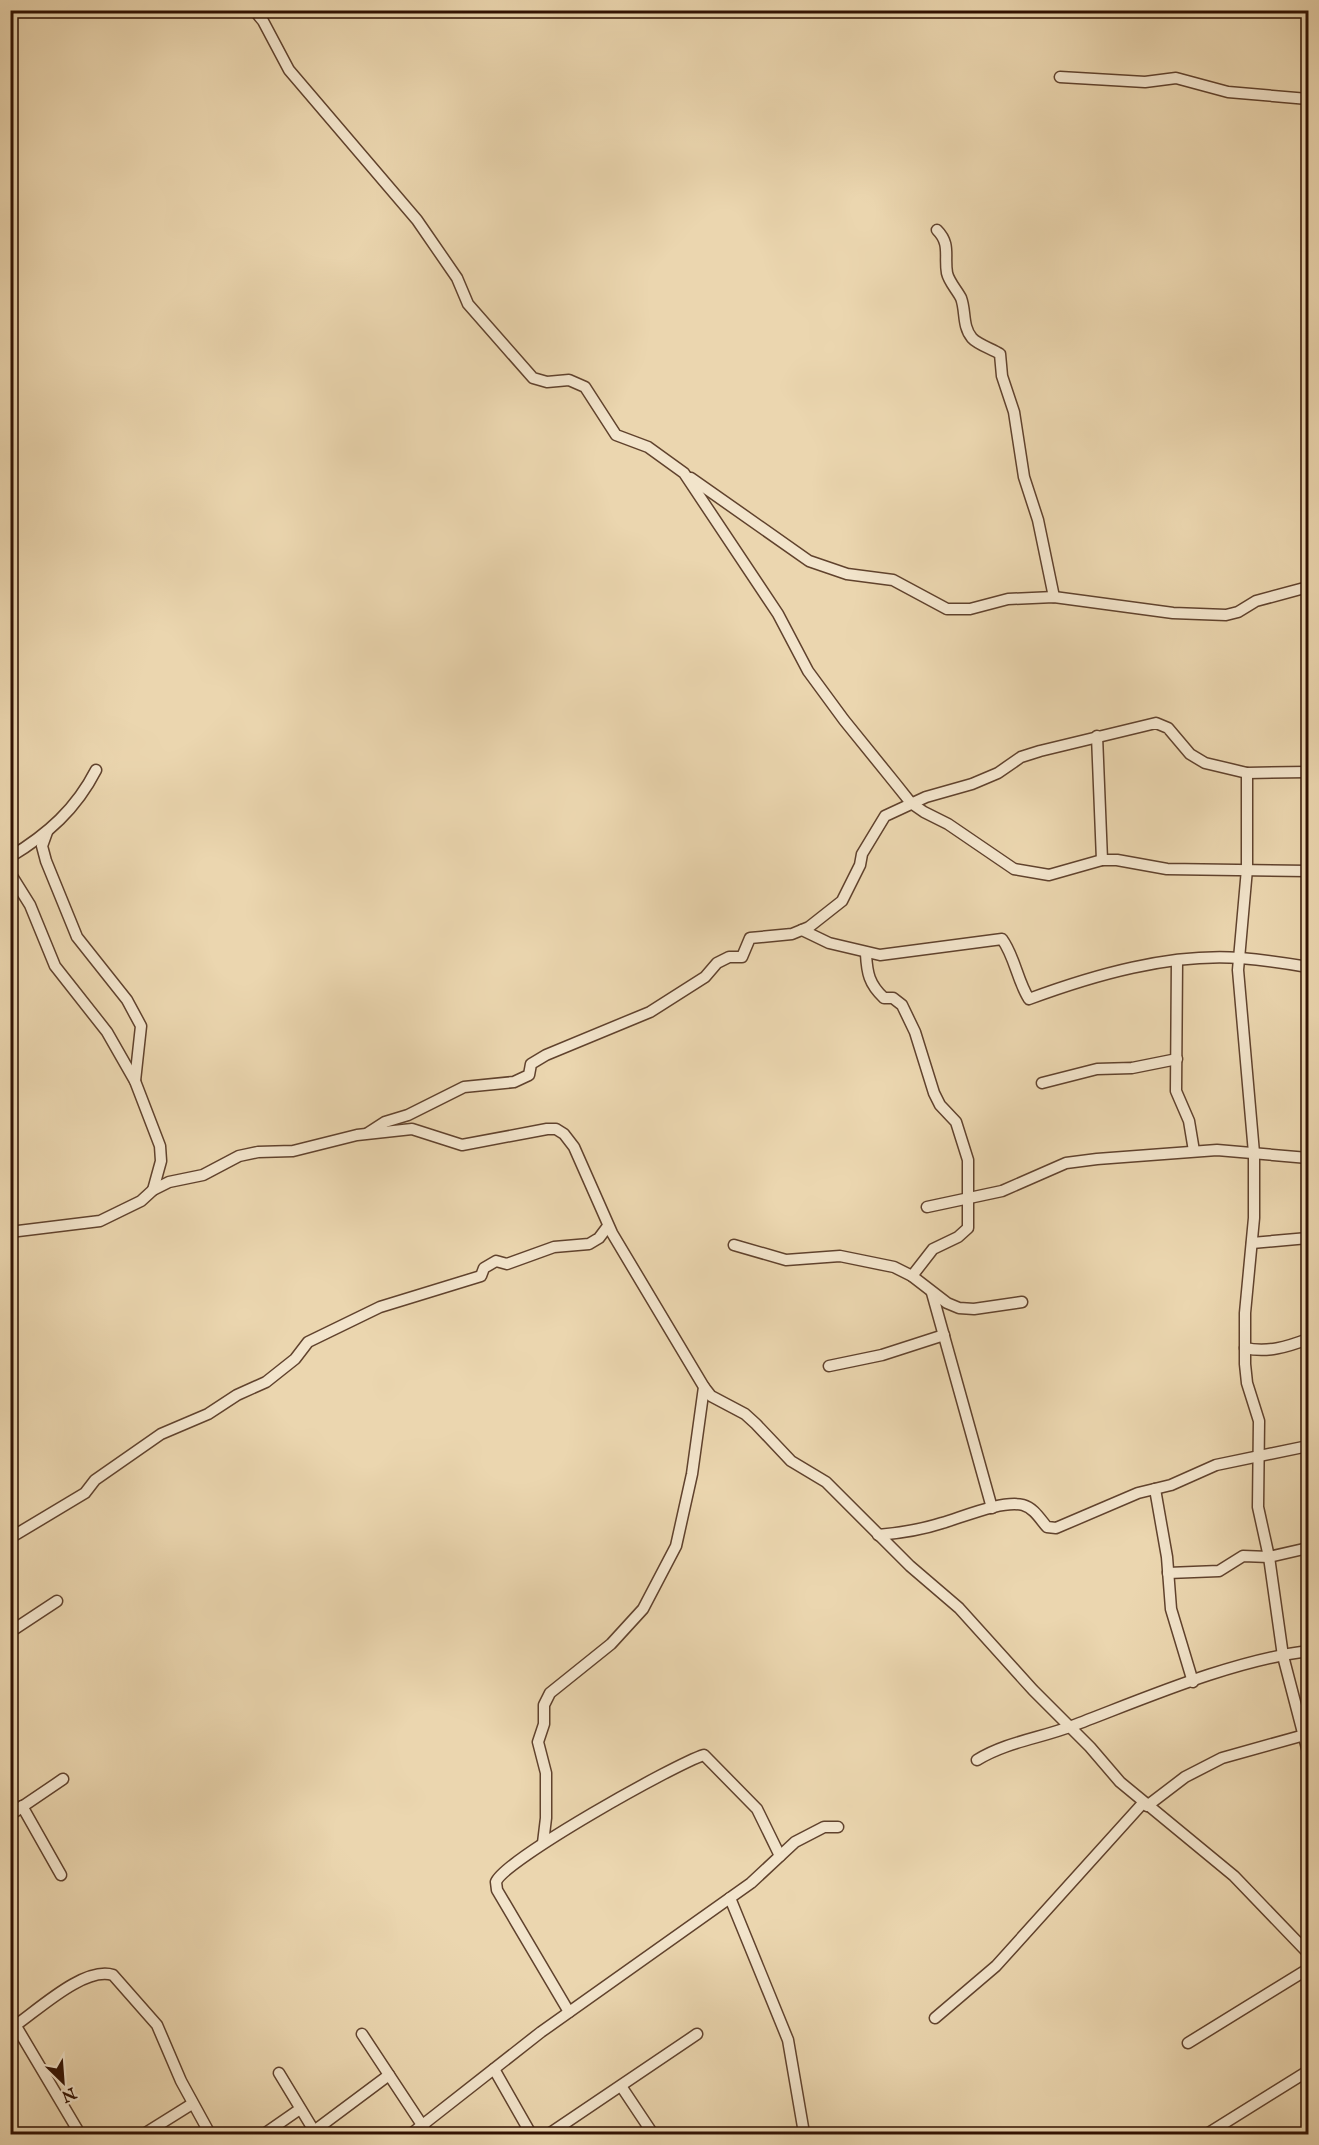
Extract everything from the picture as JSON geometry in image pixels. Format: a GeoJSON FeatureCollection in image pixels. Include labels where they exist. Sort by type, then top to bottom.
{"type":"FeatureCollection","features":[{"type":"Feature","properties":{"kind":"street"},"geometry":{"type":"LineString","coordinates":[[254,10],[263,21],[277,51],[295,78],[417,219],[457,278],[468,304],[533,378],[547,382],[569,380],[585,387],[616,435],[648,447],[809,561],[847,574],[893,580],[947,609],[970,609],[1008,598],[1054,597],[1173,613],[1226,615],[1238,612],[1256,601],[1308,587]]}},
{"type":"Feature","properties":{"kind":"street"},"geometry":{"type":"LineString","coordinates":[[1283,10],[1308,12]]}},
{"type":"Feature","properties":{"kind":"street"},"geometry":{"type":"LineString","coordinates":[[1060,77],[1145,82],[1176,78],[1228,92],[1308,99]]}},
{"type":"Feature","properties":{"kind":"street"},"geometry":{"type":"LineString","coordinates":[[937,230],[943,236],[948,248],[947,275],[962,300],[966,329],[973,341],[985,344],[1000,354],[1004,382],[1014,412],[1024,477],[1038,520],[1054,597]]}},
{"type":"Feature","properties":{"kind":"street"},"geometry":{"type":"LineString","coordinates":[[684,473],[767,596],[808,671],[911,803],[948,824],[1014,869],[1050,875],[1102,860],[1117,860],[1167,870],[1308,871]]}},
{"type":"Feature","properties":{"kind":"street"},"geometry":{"type":"LineString","coordinates":[[366,1134],[385,1122],[408,1115],[465,1087],[514,1082],[529,1075],[531,1064],[546,1055],[650,1012],[705,977],[717,963],[729,957],[742,957],[750,938],[792,934],[802,930],[842,901],[873,834],[885,816],[911,803],[972,784],[998,773],[1021,757],[1097,736],[1156,723],[1168,728],[1190,754],[1205,763],[1247,773],[1308,772]]}},
{"type":"Feature","properties":{"kind":"street"},"geometry":{"type":"LineString","coordinates":[[1097,736],[1102,860]]}},
{"type":"Feature","properties":{"kind":"street"},"geometry":{"type":"LineString","coordinates":[[10,857],[47,832],[71,810],[96,770]]}},
{"type":"Feature","properties":{"kind":"street"},"geometry":{"type":"LineString","coordinates":[[1247,773],[1246,869],[1238,958],[1241,1018],[1251,1100],[1254,1153],[1252,1243],[1245,1313],[1247,1383],[1258,1421],[1258,1507],[1269,1557],[1283,1656],[1307,1735],[1308,1752]]}},
{"type":"Feature","properties":{"kind":"street"},"geometry":{"type":"LineString","coordinates":[[47,832],[42,846],[46,861],[77,937],[127,1000],[141,1026],[135,1081]]}},
{"type":"Feature","properties":{"kind":"street"},"geometry":{"type":"LineString","coordinates":[[10,873],[30,905],[55,966],[107,1032],[135,1081],[160,1146],[160,1161],[153,1190]]}},
{"type":"Feature","properties":{"kind":"street"},"geometry":{"type":"LineString","coordinates":[[802,930],[829,943],[866,954],[880,955],[955,947],[1002,939],[1008,948],[1019,984],[1029,999],[1077,981],[1177,961],[1238,958],[1308,967]]}},
{"type":"Feature","properties":{"kind":"street"},"geometry":{"type":"LineString","coordinates":[[866,954],[867,975],[870,982],[884,998],[893,998],[902,1005],[915,1032],[933,1093],[940,1105],[956,1122],[968,1160],[966,1200],[969,1219],[966,1232],[933,1249],[912,1276]]}},
{"type":"Feature","properties":{"kind":"street"},"geometry":{"type":"LineString","coordinates":[[1177,961],[1176,1091],[1189,1121],[1194,1151]]}},
{"type":"Feature","properties":{"kind":"street"},"geometry":{"type":"LineString","coordinates":[[1042,1083],[1097,1069],[1132,1068],[1177,1059]]}},
{"type":"Feature","properties":{"kind":"street"},"geometry":{"type":"LineString","coordinates":[[10,1232],[100,1221],[141,1201],[153,1190],[169,1182],[203,1175],[238,1156],[258,1152],[293,1151],[366,1134],[412,1129],[462,1145],[556,1129],[564,1134],[574,1147],[608,1226],[711,1396],[750,1419],[790,1461],[826,1482],[936,1590],[959,1608],[1120,1782],[1145,1805],[1234,1876],[1308,1953]]}},
{"type":"Feature","properties":{"kind":"street"},"geometry":{"type":"LineString","coordinates":[[927,1207],[1002,1191],[1066,1164],[1154,1153],[1194,1151],[1308,1158]]}},
{"type":"Feature","properties":{"kind":"street"},"geometry":{"type":"LineString","coordinates":[[10,1538],[85,1493],[95,1480],[162,1434],[208,1414],[237,1395],[267,1382],[295,1359],[308,1342],[380,1307],[481,1276],[484,1268],[496,1262],[507,1264],[546,1249],[572,1244],[589,1244],[599,1238],[608,1226]]}},
{"type":"Feature","properties":{"kind":"street"},"geometry":{"type":"LineString","coordinates":[[1252,1243],[1308,1238]]}},
{"type":"Feature","properties":{"kind":"street"},"geometry":{"type":"LineString","coordinates":[[734,1245],[786,1260],[819,1256],[857,1257],[894,1267],[912,1276],[932,1293],[959,1308],[974,1309],[1022,1302]]}},
{"type":"Feature","properties":{"kind":"street"},"geometry":{"type":"LineString","coordinates":[[932,1293],[992,1508]]}},
{"type":"Feature","properties":{"kind":"street"},"geometry":{"type":"LineString","coordinates":[[829,1366],[882,1355],[944,1335]]}},
{"type":"Feature","properties":{"kind":"street"},"geometry":{"type":"LineString","coordinates":[[1245,1348],[1280,1349],[1308,1340]]}},
{"type":"Feature","properties":{"kind":"street"},"geometry":{"type":"LineString","coordinates":[[543,1843],[546,1818],[546,1773],[538,1742],[543,1724],[544,1705],[550,1692],[611,1644],[643,1609],[676,1546],[692,1474],[704,1387]]}},
{"type":"Feature","properties":{"kind":"street"},"geometry":{"type":"LineString","coordinates":[[879,1535],[910,1532],[992,1508],[1023,1505],[1033,1510],[1047,1527],[1056,1528],[1155,1489],[1171,1485],[1216,1465],[1308,1446]]}},
{"type":"Feature","properties":{"kind":"street"},"geometry":{"type":"LineString","coordinates":[[1155,1489],[1171,1609],[1193,1682]]}},
{"type":"Feature","properties":{"kind":"street"},"geometry":{"type":"LineString","coordinates":[[1168,1573],[1220,1571],[1244,1556],[1269,1557],[1308,1548]]}},
{"type":"Feature","properties":{"kind":"street"},"geometry":{"type":"LineString","coordinates":[[10,1632],[57,1601]]}},
{"type":"Feature","properties":{"kind":"street"},"geometry":{"type":"LineString","coordinates":[[977,1760],[992,1750],[1071,1727],[1193,1682],[1308,1650]]}},
{"type":"Feature","properties":{"kind":"street"},"geometry":{"type":"LineString","coordinates":[[935,2018],[996,1966],[1145,1805],[1185,1777],[1222,1758],[1307,1735]]}},
{"type":"Feature","properties":{"kind":"street"},"geometry":{"type":"LineString","coordinates":[[569,2012],[511,1917],[496,1881],[502,1872],[543,1843],[704,1755],[758,1809],[780,1856]]}},
{"type":"Feature","properties":{"kind":"street"},"geometry":{"type":"LineString","coordinates":[[61,1875],[15,1809],[63,1779]]}},
{"type":"Feature","properties":{"kind":"street"},"geometry":{"type":"LineString","coordinates":[[411,2134],[425,2130],[494,2069],[569,2012],[751,1884],[780,1856],[809,1833],[824,1827],[838,1827]]}},
{"type":"Feature","properties":{"kind":"street"},"geometry":{"type":"LineString","coordinates":[[730,1898],[788,2040],[804,2133]]}},
{"type":"Feature","properties":{"kind":"street"},"geometry":{"type":"LineString","coordinates":[[1188,2043],[1308,1969]]}},
{"type":"Feature","properties":{"kind":"street"},"geometry":{"type":"LineString","coordinates":[[80,2134],[13,2021],[71,1986],[96,1974],[113,1976],[157,2025],[192,2104],[210,2134]]}},
{"type":"Feature","properties":{"kind":"street"},"geometry":{"type":"LineString","coordinates":[[362,2034],[425,2130]]}},
{"type":"Feature","properties":{"kind":"street"},"geometry":{"type":"LineString","coordinates":[[549,2134],[697,2034]]}},
{"type":"Feature","properties":{"kind":"street"},"geometry":{"type":"LineString","coordinates":[[494,2069],[531,2134]]}},
{"type":"Feature","properties":{"kind":"street"},"geometry":{"type":"LineString","coordinates":[[1207,2134],[1308,2071]]}},
{"type":"Feature","properties":{"kind":"street"},"geometry":{"type":"LineString","coordinates":[[279,2073],[315,2133],[389,2075]]}},
{"type":"Feature","properties":{"kind":"street"},"geometry":{"type":"LineString","coordinates":[[621,2086],[653,2134]]}},
{"type":"Feature","properties":{"kind":"street"},"geometry":{"type":"LineString","coordinates":[[144,2134],[192,2104]]}},
{"type":"Feature","properties":{"kind":"street"},"geometry":{"type":"LineString","coordinates":[[264,2134],[300,2109]]}}]}
